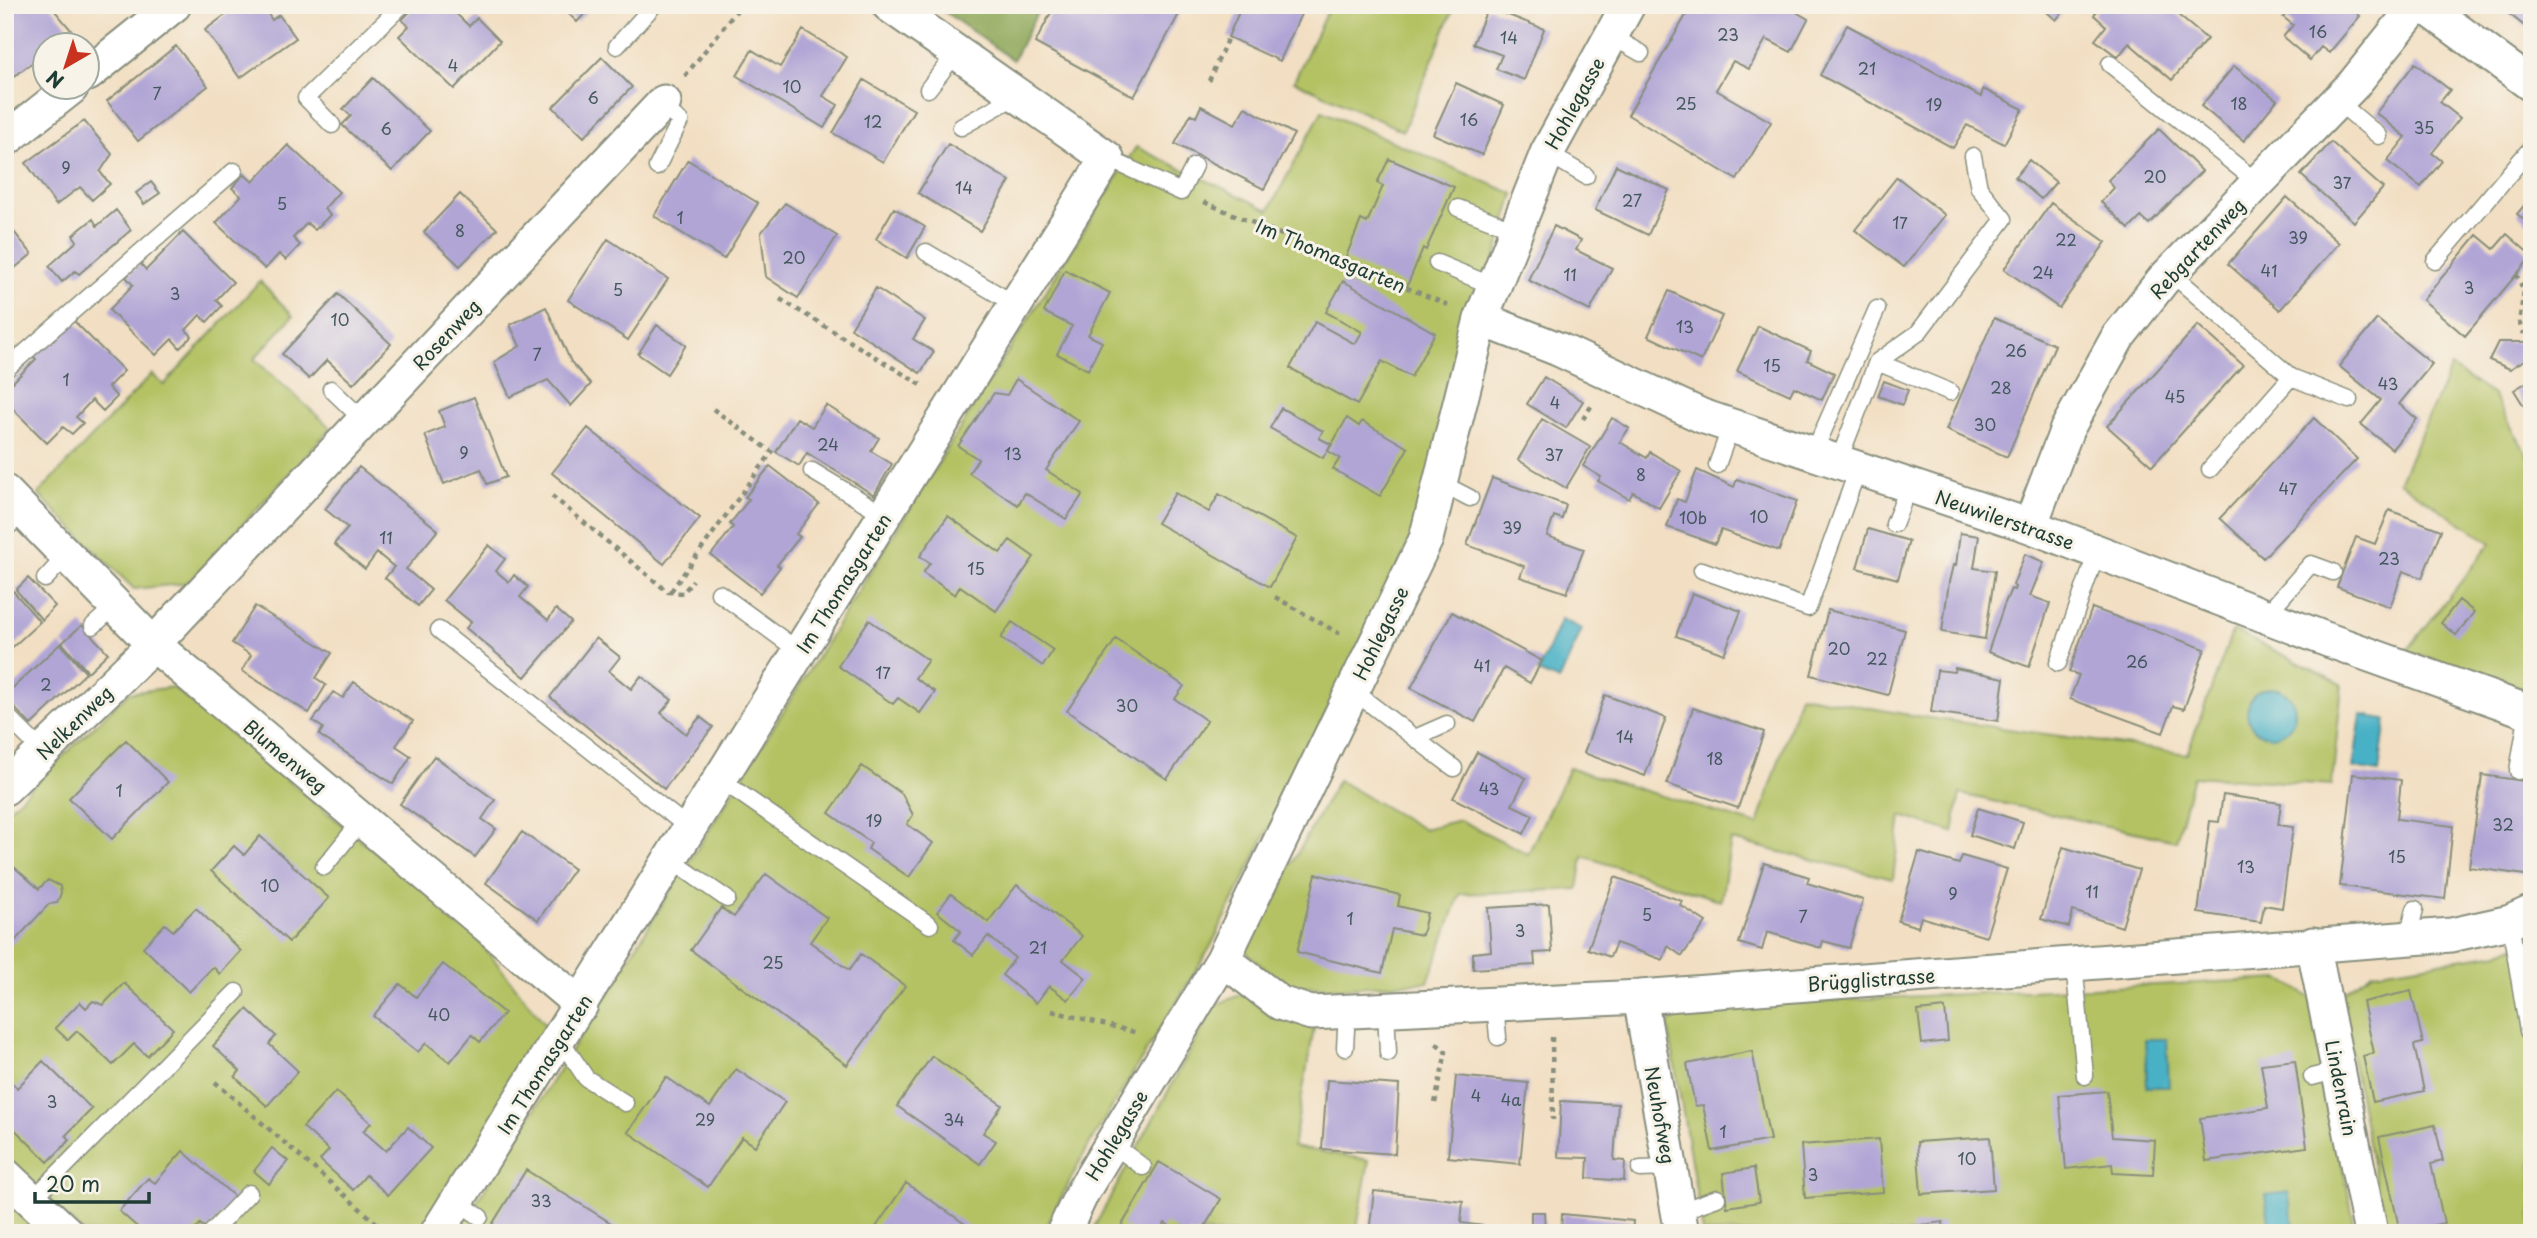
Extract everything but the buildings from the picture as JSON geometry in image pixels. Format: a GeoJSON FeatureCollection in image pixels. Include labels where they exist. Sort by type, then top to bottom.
{"type":"FeatureCollection","features":[{"type":"Feature","properties":{"kind":"street"},"geometry":{"type":"LineString","coordinates":[[102,63],[174,5]]}},
{"type":"Feature","properties":{"kind":"street"},"geometry":{"type":"LineString","coordinates":[[889,5],[1107,158]]}},
{"type":"Feature","properties":{"kind":"street","name":"Hohlegasse"},"geometry":{"type":"LineString","coordinates":[[1063,1233],[1083,1191],[1111,1143],[1223,959],[1426,538],[1481,319],[1493,286],[1546,153],[1628,5]]}},
{"type":"Feature","properties":{"kind":"street","name":"Rebgartenweg"},"geometry":{"type":"LineString","coordinates":[[2030,526],[2067,429],[2118,337],[2171,273],[2353,85],[2417,5]]}},
{"type":"Feature","properties":{"kind":"street"},"geometry":{"type":"LineString","coordinates":[[2423,5],[2532,85]]}},
{"type":"Feature","properties":{"kind":"street"},"geometry":{"type":"LineString","coordinates":[[5,140],[53,102]]}},
{"type":"Feature","properties":{"kind":"street","name":"Rosenweg"},"geometry":{"type":"LineString","coordinates":[[148,650],[663,104]]}},
{"type":"Feature","properties":{"kind":"street","name":"Im Thomasgarten"},"geometry":{"type":"LineString","coordinates":[[438,1233],[469,1209],[560,1039],[1107,158]]}},
{"type":"Feature","properties":{"kind":"street","name":"Neuwilerstrasse"},"geometry":{"type":"LineString","coordinates":[[1481,319],[1558,349],[1702,416],[2030,526],[2265,616],[2530,712]]}},
{"type":"Feature","properties":{"kind":"street","name":"Blumenweg"},"geometry":{"type":"LineString","coordinates":[[12,511],[56,567],[104,616],[362,820],[581,1005]]}},
{"type":"Feature","properties":{"kind":"street","name":"Nelkenweg"},"geometry":{"type":"LineString","coordinates":[[5,788],[148,650]]}},
{"type":"Feature","properties":{"kind":"street","name":"Brügglistrasse"},"geometry":{"type":"LineString","coordinates":[[1223,959],[1280,1003],[1311,1013],[1640,997],[2313,944],[2412,923],[2451,934],[2521,917]]}},
{"type":"Feature","properties":{"kind":"street","name":"Lindenrain"},"geometry":{"type":"LineString","coordinates":[[2313,944],[2325,1073],[2371,1233]]}},
{"type":"Feature","properties":{"kind":"street","name":"Neuhofweg"},"geometry":{"type":"LineString","coordinates":[[1640,997],[1655,1169],[1680,1222]]}},
{"type":"Feature","properties":{"kind":"street"},"geometry":{"type":"LineString","coordinates":[[5,1175],[67,1233]]}},
{"type":"Feature","properties":{"kind":"lane"},"geometry":{"type":"LineString","coordinates":[[332,125],[306,98],[402,5]]}},
{"type":"Feature","properties":{"kind":"lane"},"geometry":{"type":"LineString","coordinates":[[617,46],[654,5]]}},
{"type":"Feature","properties":{"kind":"lane"},"geometry":{"type":"LineString","coordinates":[[1611,36],[1641,54]]}},
{"type":"Feature","properties":{"kind":"lane"},"geometry":{"type":"LineString","coordinates":[[928,89],[957,52]]}},
{"type":"Feature","properties":{"kind":"lane"},"geometry":{"type":"LineString","coordinates":[[2110,64],[2258,183]]}},
{"type":"Feature","properties":{"kind":"lane"},"geometry":{"type":"LineString","coordinates":[[961,127],[1018,95]]}},
{"type":"Feature","properties":{"kind":"lane"},"geometry":{"type":"LineString","coordinates":[[2337,101],[2379,136]]}},
{"type":"Feature","properties":{"kind":"lane"},"geometry":{"type":"LineString","coordinates":[[657,167],[680,121],[663,104]]}},
{"type":"Feature","properties":{"kind":"lane"},"geometry":{"type":"LineString","coordinates":[[2435,261],[2532,147]]}},
{"type":"Feature","properties":{"kind":"lane"},"geometry":{"type":"LineString","coordinates":[[1546,153],[1586,176]]}},
{"type":"Feature","properties":{"kind":"lane"},"geometry":{"type":"LineString","coordinates":[[1836,462],[1877,362],[1919,333],[2004,219],[1979,188],[1973,156]]}},
{"type":"Feature","properties":{"kind":"lane"},"geometry":{"type":"LineString","coordinates":[[1107,158],[1181,192],[1194,166]]}},
{"type":"Feature","properties":{"kind":"lane"},"geometry":{"type":"LineString","coordinates":[[5,370],[234,171]]}},
{"type":"Feature","properties":{"kind":"lane"},"geometry":{"type":"LineString","coordinates":[[1458,208],[1515,230]]}},
{"type":"Feature","properties":{"kind":"lane"},"geometry":{"type":"LineString","coordinates":[[926,252],[1016,305]]}},
{"type":"Feature","properties":{"kind":"lane"},"geometry":{"type":"LineString","coordinates":[[1437,264],[1493,286]]}},
{"type":"Feature","properties":{"kind":"lane"},"geometry":{"type":"LineString","coordinates":[[2171,273],[2291,377],[2349,400]]}},
{"type":"Feature","properties":{"kind":"lane"},"geometry":{"type":"LineString","coordinates":[[1702,570],[1808,608],[1836,462],[1877,309]]}},
{"type":"Feature","properties":{"kind":"lane"},"geometry":{"type":"LineString","coordinates":[[1877,362],[1950,392]]}},
{"type":"Feature","properties":{"kind":"lane"},"geometry":{"type":"LineString","coordinates":[[2210,469],[2291,377]]}},
{"type":"Feature","properties":{"kind":"lane"},"geometry":{"type":"LineString","coordinates":[[331,389],[364,421]]}},
{"type":"Feature","properties":{"kind":"lane"},"geometry":{"type":"LineString","coordinates":[[1717,465],[1731,426]]}},
{"type":"Feature","properties":{"kind":"lane"},"geometry":{"type":"LineString","coordinates":[[812,471],[885,516]]}},
{"type":"Feature","properties":{"kind":"lane"},"geometry":{"type":"LineString","coordinates":[[1439,482],[1470,498]]}},
{"type":"Feature","properties":{"kind":"lane"},"geometry":{"type":"LineString","coordinates":[[1894,524],[1909,486]]}},
{"type":"Feature","properties":{"kind":"lane"},"geometry":{"type":"LineString","coordinates":[[2058,663],[2097,552]]}},
{"type":"Feature","properties":{"kind":"lane"},"geometry":{"type":"LineString","coordinates":[[2265,616],[2311,564],[2333,572]]}},
{"type":"Feature","properties":{"kind":"lane"},"geometry":{"type":"LineString","coordinates":[[719,593],[800,652]]}},
{"type":"Feature","properties":{"kind":"lane"},"geometry":{"type":"LineString","coordinates":[[439,630],[690,829]]}},
{"type":"Feature","properties":{"kind":"lane"},"geometry":{"type":"LineString","coordinates":[[1352,690],[1454,768]]}},
{"type":"Feature","properties":{"kind":"lane"},"geometry":{"type":"LineString","coordinates":[[2518,771],[2530,712]]}},
{"type":"Feature","properties":{"kind":"lane"},"geometry":{"type":"LineString","coordinates":[[5,714],[43,752]]}},
{"type":"Feature","properties":{"kind":"lane"},"geometry":{"type":"LineString","coordinates":[[1415,738],[1447,724]]}},
{"type":"Feature","properties":{"kind":"lane"},"geometry":{"type":"LineString","coordinates":[[721,780],[930,925]]}},
{"type":"Feature","properties":{"kind":"lane"},"geometry":{"type":"LineString","coordinates":[[324,867],[362,820]]}},
{"type":"Feature","properties":{"kind":"lane"},"geometry":{"type":"LineString","coordinates":[[671,860],[727,899]]}},
{"type":"Feature","properties":{"kind":"lane"},"geometry":{"type":"LineString","coordinates":[[2521,917],[2528,1031],[2532,1034]]}},
{"type":"Feature","properties":{"kind":"lane"},"geometry":{"type":"LineString","coordinates":[[2074,963],[2085,1076]]}},
{"type":"Feature","properties":{"kind":"lane"},"geometry":{"type":"LineString","coordinates":[[32,1200],[236,992]]}},
{"type":"Feature","properties":{"kind":"lane"},"geometry":{"type":"LineString","coordinates":[[1495,1004],[1498,1037]]}},
{"type":"Feature","properties":{"kind":"lane"},"geometry":{"type":"LineString","coordinates":[[1386,1009],[1388,1053]]}},
{"type":"Feature","properties":{"kind":"lane"},"geometry":{"type":"LineString","coordinates":[[1345,1048],[1347,1011]]}},
{"type":"Feature","properties":{"kind":"lane"},"geometry":{"type":"LineString","coordinates":[[560,1039],[586,1077],[625,1102]]}},
{"type":"Feature","properties":{"kind":"lane"},"geometry":{"type":"LineString","coordinates":[[1111,1143],[1143,1167]]}},
{"type":"Feature","properties":{"kind":"lane"},"geometry":{"type":"LineString","coordinates":[[211,1233],[249,1194]]}},
{"type":"Feature","properties":{"kind":"lane"},"geometry":{"type":"LineString","coordinates":[[1680,1222],[1717,1198]]}},
{"type":"Feature","properties":{"kind":"path"},"geometry":{"type":"LineString","coordinates":[[663,104],[741,5]]}},
{"type":"Feature","properties":{"kind":"path"},"geometry":{"type":"LineString","coordinates":[[1209,81],[1228,37]]}},
{"type":"Feature","properties":{"kind":"path","name":"Im Thomasgarten"},"geometry":{"type":"LineString","coordinates":[[1181,192],[1481,319]]}},
{"type":"Feature","properties":{"kind":"path"},"geometry":{"type":"LineString","coordinates":[[2516,274],[2524,291],[2519,322],[2524,334]]}},
{"type":"Feature","properties":{"kind":"path"},"geometry":{"type":"LineString","coordinates":[[780,299],[954,404]]}},
{"type":"Feature","properties":{"kind":"path"},"geometry":{"type":"LineString","coordinates":[[671,592],[772,452],[713,409]]}},
{"type":"Feature","properties":{"kind":"path"},"geometry":{"type":"LineString","coordinates":[[552,496],[671,592],[683,593],[698,573]]}},
{"type":"Feature","properties":{"kind":"path"},"geometry":{"type":"LineString","coordinates":[[1275,597],[1371,652]]}},
{"type":"Feature","properties":{"kind":"path"},"geometry":{"type":"LineString","coordinates":[[1552,1001],[1553,1120]]}},
{"type":"Feature","properties":{"kind":"path"},"geometry":{"type":"LineString","coordinates":[[1431,1007],[1435,1043],[1446,1052],[1435,1103]]}},
{"type":"Feature","properties":{"kind":"path"},"geometry":{"type":"LineString","coordinates":[[1052,1011],[1173,1042]]}},
{"type":"Feature","properties":{"kind":"path"},"geometry":{"type":"LineString","coordinates":[[215,1082],[388,1233]]}},
{"type":"Feature","properties":{"kind":"green space"},"geometry":{"type":"Polygon","coordinates":[[[935,5],[1041,5],[1013,60],[935,5]]]}},
{"type":"Feature","properties":{"kind":"green space"},"geometry":{"type":"Polygon","coordinates":[[[1330,5],[1455,5],[1403,131],[1294,81],[1330,5]]]}},
{"type":"Feature","properties":{"kind":"green space"},"geometry":{"type":"Polygon","coordinates":[[[1322,111],[1514,194],[1414,534],[1211,946],[1087,1148],[1043,1233],[457,1233],[1136,147],[1269,210],[1322,111]]]}},
{"type":"Feature","properties":{"kind":"green space"},"geometry":{"type":"Polygon","coordinates":[[[260,281],[293,316],[254,359],[331,428],[189,583],[134,589],[38,494],[152,374],[164,385],[260,281]]]}},
{"type":"Feature","properties":{"kind":"green space"},"geometry":{"type":"Polygon","coordinates":[[[2451,367],[2493,395],[2532,463],[2532,692],[2407,651],[2491,543],[2399,482],[2451,367]]]}},
{"type":"Feature","properties":{"kind":"green space"},"geometry":{"type":"Polygon","coordinates":[[[2233,630],[2342,684],[2332,785],[2193,776],[2176,841],[1960,794],[1953,832],[1901,816],[1893,879],[1731,840],[1721,901],[1583,856],[1578,889],[1460,894],[1428,982],[1341,988],[1282,985],[1244,950],[1338,780],[1423,829],[1460,820],[1528,854],[1569,768],[1758,825],[1800,695],[1909,715],[2187,754],[2233,630]]]}},
{"type":"Feature","properties":{"kind":"green space"},"geometry":{"type":"Polygon","coordinates":[[[173,687],[469,928],[545,1024],[541,1047],[420,1233],[84,1233],[5,1162],[5,813],[128,693],[173,687]]]}},
{"type":"Feature","properties":{"kind":"green space"},"geometry":{"type":"Polygon","coordinates":[[[2532,938],[2532,1233],[2385,1233],[2340,994],[2373,972],[2499,953],[2532,938]]]}},
{"type":"Feature","properties":{"kind":"green space"},"geometry":{"type":"Polygon","coordinates":[[[2281,979],[2311,998],[2356,1233],[1703,1233],[1668,1024],[1689,1007],[2281,979]]]}},
{"type":"Feature","properties":{"kind":"green space"},"geometry":{"type":"Polygon","coordinates":[[[1242,994],[1315,1022],[1293,1147],[1369,1160],[1356,1233],[1091,1233],[1215,1005],[1242,994]]]}},
{"type":"Feature","properties":{"kind":"green space"},"geometry":{"type":"Polygon","coordinates":[[[5,1193],[47,1233],[5,1233],[5,1193]]]}},
{"type":"Feature","properties":{"kind":"water"},"geometry":{"type":"Polygon","coordinates":[[[1561,619],[1582,629],[1559,681],[1538,672],[1561,619]]]}},
{"type":"Feature","properties":{"kind":"water"},"geometry":{"type":"Polygon","coordinates":[[[2271,688],[2280,689],[2288,695],[2294,703],[2294,721],[2288,729],[2280,735],[2271,736],[2262,735],[2254,729],[2248,721],[2247,712],[2248,703],[2254,695],[2262,689],[2271,688]]]}},
{"type":"Feature","properties":{"kind":"water"},"geometry":{"type":"Polygon","coordinates":[[[2361,715],[2386,719],[2379,772],[2353,768],[2361,715]]]}},
{"type":"Feature","properties":{"kind":"water"},"geometry":{"type":"Polygon","coordinates":[[[2145,1039],[2167,1039],[2169,1087],[2147,1087],[2145,1039]]]}},
{"type":"Feature","properties":{"kind":"water"},"geometry":{"type":"Polygon","coordinates":[[[2288,1192],[2295,1233],[2271,1233],[2265,1195],[2288,1192]]]}}]}
